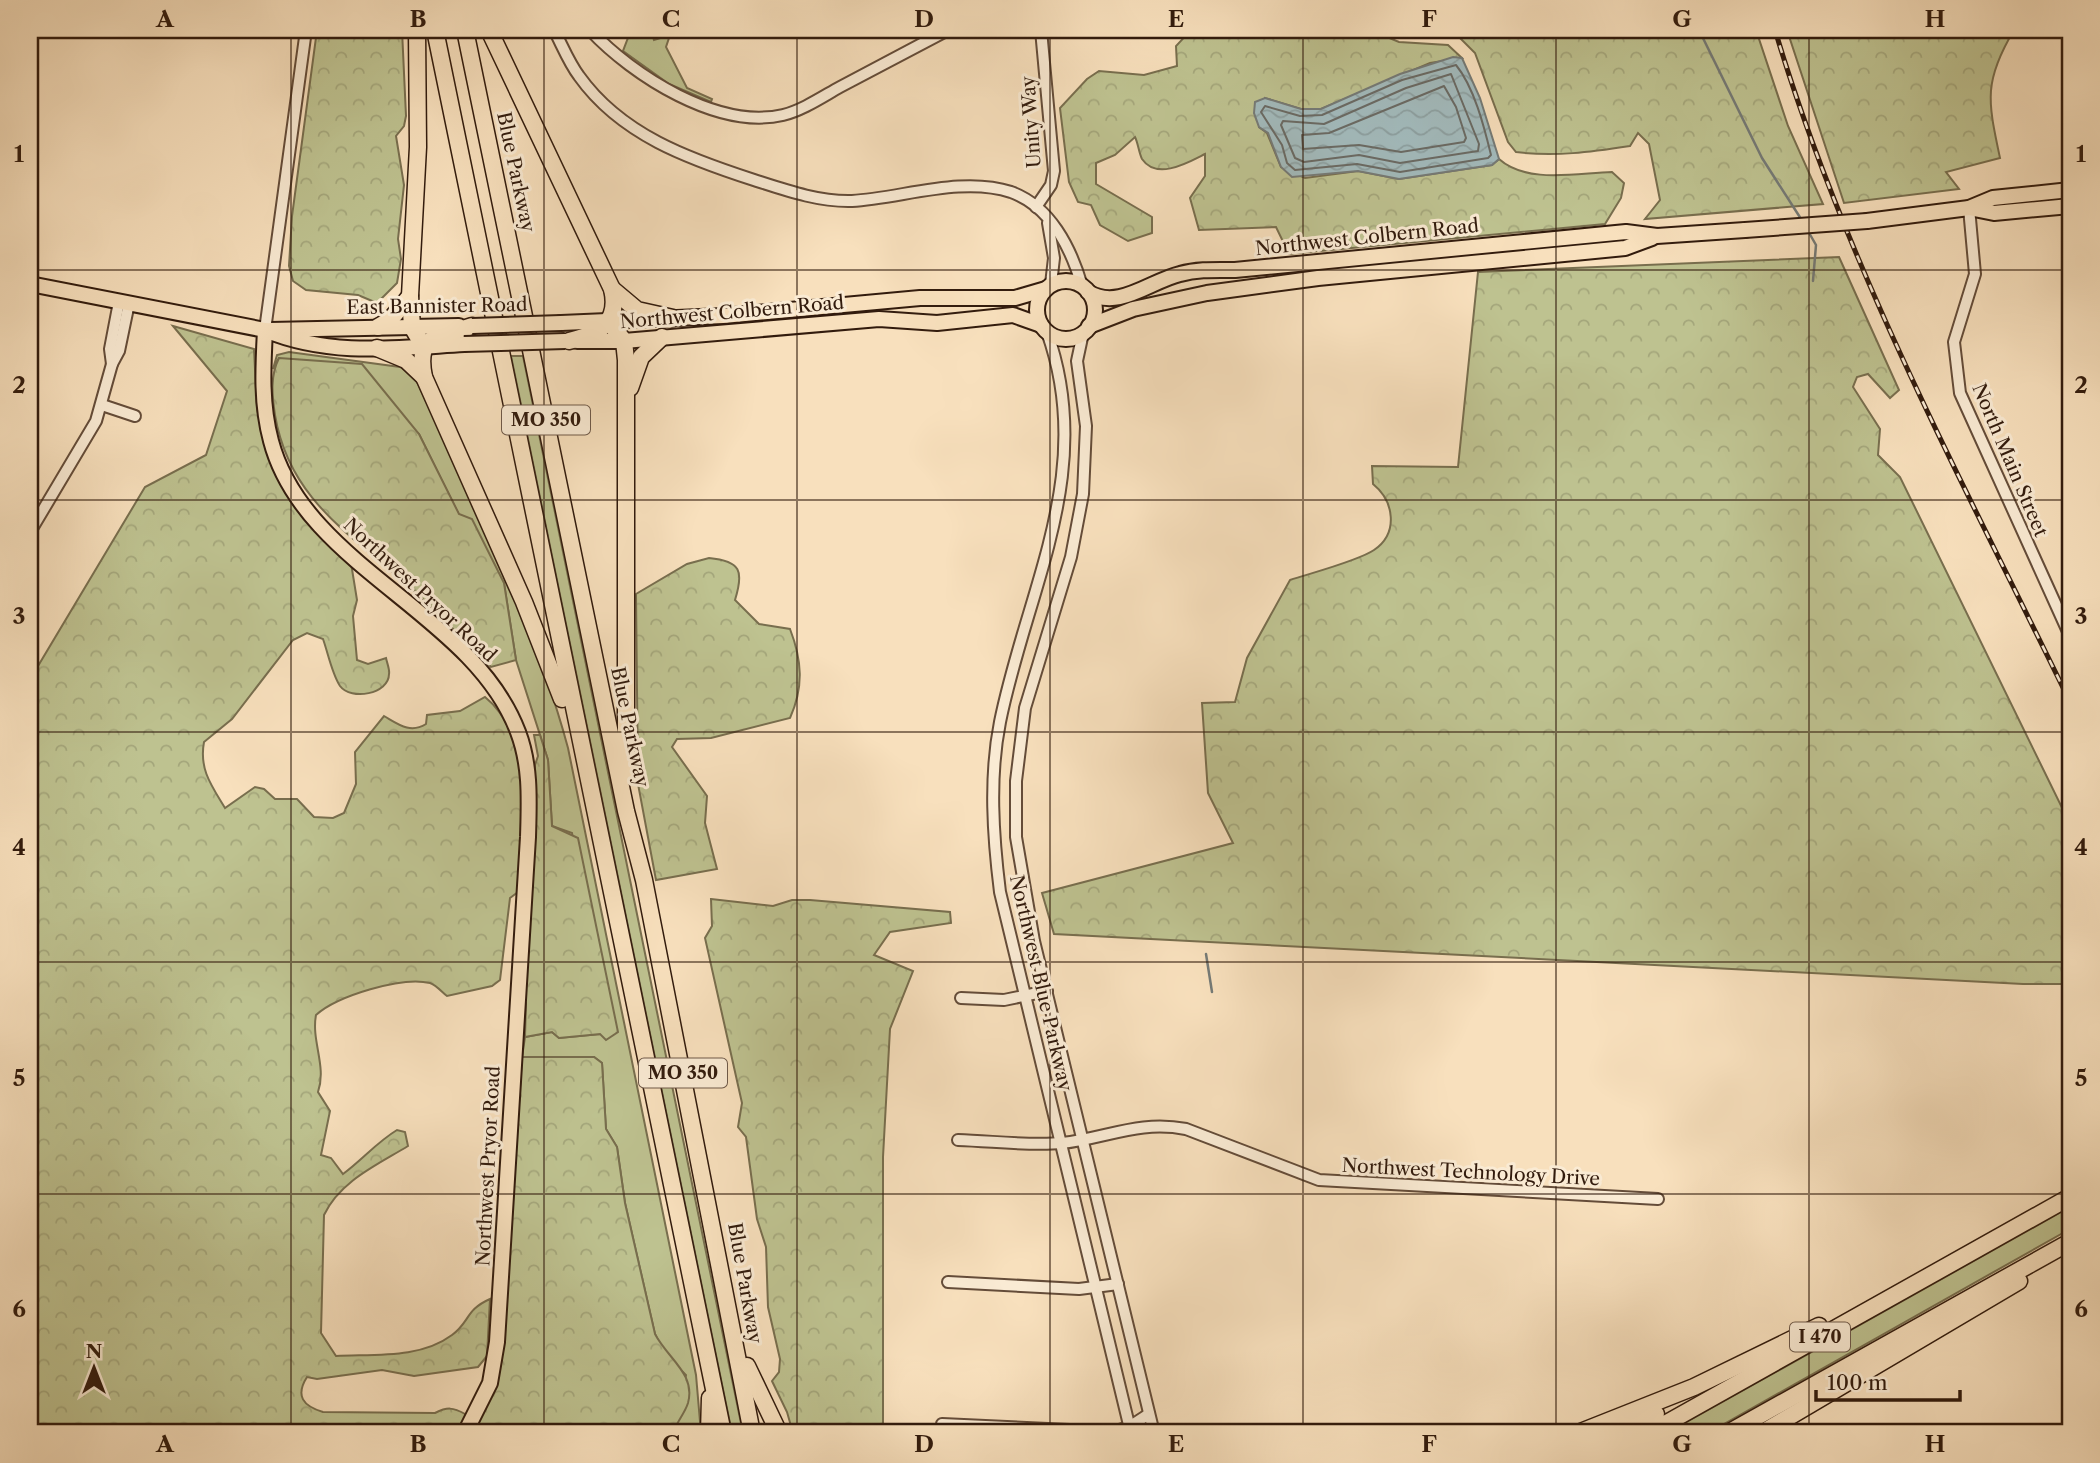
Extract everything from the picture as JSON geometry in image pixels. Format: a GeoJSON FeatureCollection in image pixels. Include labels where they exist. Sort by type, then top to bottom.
{"type":"FeatureCollection","features":[{"type":"Feature","properties":{"kind":"highway"},"geometry":{"type":"LineString","coordinates":[[417,30],[418,147],[410,296],[412,327],[425,346]]}},
{"type":"Feature","properties":{"kind":"highway","name":"MO 350"},"geometry":{"type":"LineString","coordinates":[[435,30],[588,786],[723,1433]]}},
{"type":"Feature","properties":{"kind":"highway","name":"Blue Parkway"},"geometry":{"type":"LineString","coordinates":[[465,30],[626,811],[644,880],[736,1335],[736,1354],[752,1433]]}},
{"type":"Feature","properties":{"kind":"highway"},"geometry":{"type":"LineString","coordinates":[[489,30],[612,289],[615,310],[609,322],[591,336],[567,341]]}},
{"type":"Feature","properties":{"kind":"highway"},"geometry":{"type":"LineString","coordinates":[[612,289],[637,310],[673,318]]}},
{"type":"Feature","properties":{"kind":"highway"},"geometry":{"type":"LineString","coordinates":[[378,327],[390,320],[410,296]]}},
{"type":"Feature","properties":{"kind":"highway"},"geometry":{"type":"LineString","coordinates":[[609,322],[624,341],[627,397],[626,811]]}},
{"type":"Feature","properties":{"kind":"highway"},"geometry":{"type":"LineString","coordinates":[[472,326],[445,333],[425,346],[421,356],[424,377],[554,672],[588,786]]}},
{"type":"Feature","properties":{"kind":"highway"},"geometry":{"type":"LineString","coordinates":[[627,397],[641,357],[662,337]]}},
{"type":"Feature","properties":{"kind":"highway"},"geometry":{"type":"LineString","coordinates":[[377,348],[406,360],[424,377]]}},
{"type":"Feature","properties":{"kind":"highway","name":"I 470"},"geometry":{"type":"LineString","coordinates":[[1649,1433],[2070,1197]]}},
{"type":"Feature","properties":{"kind":"highway"},"geometry":{"type":"LineString","coordinates":[[1578,1433],[1636,1413],[1749,1361],[1991,1241]]}},
{"type":"Feature","properties":{"kind":"highway","name":"I 470"},"geometry":{"type":"LineString","coordinates":[[1728,1433],[2070,1242]]}},
{"type":"Feature","properties":{"kind":"highway"},"geometry":{"type":"LineString","coordinates":[[1762,1433],[1858,1380],[2070,1249]]}},
{"type":"Feature","properties":{"kind":"highway"},"geometry":{"type":"LineString","coordinates":[[736,1335],[754,1387],[779,1433]]}},
{"type":"Feature","properties":{"kind":"highway"},"geometry":{"type":"LineString","coordinates":[[1621,1433],[1749,1361]]}},
{"type":"Feature","properties":{"kind":"highway"},"geometry":{"type":"LineString","coordinates":[[709,1433],[711,1374]]}},
{"type":"Feature","properties":{"kind":"main road","name":"Northwest Colbern Road"},"geometry":{"type":"LineString","coordinates":[[1085,289],[1098,298],[1112,299],[1156,281],[1197,271],[1235,270],[1626,232],[1657,236],[1867,221],[1969,208],[1993,198],[2070,190]]}},
{"type":"Feature","properties":{"kind":"main road","name":"Northwest Colbern Road"},"geometry":{"type":"LineString","coordinates":[[1969,208],[1994,214],[2070,206]]}},
{"type":"Feature","properties":{"kind":"main road","name":"Northwest Colbern Road"},"geometry":{"type":"LineString","coordinates":[[1086,330],[1133,309],[1207,293],[1318,278],[1625,248],[1657,236]]}},
{"type":"Feature","properties":{"kind":"main road"},"geometry":{"type":"LineString","coordinates":[[1063,281],[1085,289],[1095,309],[1086,330],[1065,338],[1044,328],[1037,306],[1048,287],[1063,281]]}},
{"type":"Feature","properties":{"kind":"main road","name":"East Bannister Road"},"geometry":{"type":"LineString","coordinates":[[30,284],[265,330],[609,322]]}},
{"type":"Feature","properties":{"kind":"main road","name":"Northwest Colbern Road"},"geometry":{"type":"LineString","coordinates":[[609,322],[804,310],[920,298],[1015,298],[1048,287]]}},
{"type":"Feature","properties":{"kind":"main road","name":"Northwest Colbern Road"},"geometry":{"type":"LineString","coordinates":[[425,346],[624,341],[879,319],[937,323],[1002,315],[1016,316],[1044,328]]}},
{"type":"Feature","properties":{"kind":"main road","name":"East Bannister Road"},"geometry":{"type":"LineString","coordinates":[[265,330],[297,344],[377,348],[425,346]]}},
{"type":"Feature","properties":{"kind":"main road","name":"Northwest Pryor Road"},"geometry":{"type":"LineString","coordinates":[[265,330],[264,404],[268,430],[275,453],[297,495],[311,514],[347,550],[485,676],[517,730],[525,755],[529,781],[528,837],[497,1342],[490,1383],[465,1433]]}},
{"type":"Feature","properties":{"kind":"street","name":"Northwest Pryor Road"},"geometry":{"type":"LineString","coordinates":[[265,330],[306,30]]}},
{"type":"Feature","properties":{"kind":"street"},"geometry":{"type":"LineString","coordinates":[[556,30],[580,77],[621,119],[664,148],[791,192],[849,201],[984,188],[1010,192],[1036,207],[1059,231],[1085,289]]}},
{"type":"Feature","properties":{"kind":"street"},"geometry":{"type":"LineString","coordinates":[[590,30],[653,79],[690,101],[719,111],[766,117],[796,111],[948,30]]}},
{"type":"Feature","properties":{"kind":"street","name":"Unity Way"},"geometry":{"type":"LineString","coordinates":[[1036,207],[1051,185],[1054,171],[1041,30]]}},
{"type":"Feature","properties":{"kind":"street","name":"North Main Street"},"geometry":{"type":"LineString","coordinates":[[1969,208],[1975,274],[1954,342],[1960,393],[2070,636]]}},
{"type":"Feature","properties":{"kind":"street"},"geometry":{"type":"LineString","coordinates":[[1046,216],[1054,258],[1048,287]]}},
{"type":"Feature","properties":{"kind":"street"},"geometry":{"type":"LineString","coordinates":[[30,532],[90,432],[102,405],[112,364],[110,349],[124,303]]}},
{"type":"Feature","properties":{"kind":"street","name":"Northwest Blue Parkway"},"geometry":{"type":"LineString","coordinates":[[1044,328],[1057,360],[1064,450],[1058,512],[1005,703],[995,759],[994,791],[1000,892],[1130,1430]]}},
{"type":"Feature","properties":{"kind":"street","name":"Northwest Blue Parkway"},"geometry":{"type":"LineString","coordinates":[[1086,330],[1077,361],[1086,426],[1083,494],[1071,557],[1026,708],[1016,781],[1018,862],[1154,1433]]}},
{"type":"Feature","properties":{"kind":"street"},"geometry":{"type":"LineString","coordinates":[[102,405],[135,416]]}},
{"type":"Feature","properties":{"kind":"street"},"geometry":{"type":"LineString","coordinates":[[961,998],[1004,1000],[1047,991]]}},
{"type":"Feature","properties":{"kind":"street","name":"Northwest Technology Drive"},"geometry":{"type":"LineString","coordinates":[[958,1140],[1061,1143],[1139,1126],[1168,1125],[1186,1129],[1319,1180],[1658,1199]]}},
{"type":"Feature","properties":{"kind":"street"},"geometry":{"type":"LineString","coordinates":[[947,1282],[1079,1289],[1118,1284]]}},
{"type":"Feature","properties":{"kind":"street"},"geometry":{"type":"LineString","coordinates":[[942,1424],[1094,1433],[1130,1430],[1150,1414]]}},
{"type":"Feature","properties":{"kind":"green space"},"geometry":{"type":"Polygon","coordinates":[[[317,30],[402,30],[406,116],[404,126],[396,136],[404,185],[398,239],[401,259],[397,283],[377,303],[358,295],[306,290],[293,281],[289,266],[292,216],[317,30]]]}},
{"type":"Feature","properties":{"kind":"green space"},"geometry":{"type":"Polygon","coordinates":[[[631,30],[667,30],[653,37],[654,40],[670,35],[666,47],[687,88],[712,99],[711,102],[669,84],[623,51],[631,30]]]}},
{"type":"Feature","properties":{"kind":"green space"},"geometry":{"type":"Polygon","coordinates":[[[1191,30],[1246,30],[1290,36],[1302,30],[1370,30],[1399,42],[1448,45],[1462,58],[1430,63],[1321,109],[1301,109],[1265,98],[1259,127],[1267,133],[1281,167],[1305,178],[1358,171],[1399,179],[1492,165],[1499,159],[1523,172],[1538,174],[1612,172],[1624,183],[1621,198],[1605,224],[1289,254],[1276,227],[1199,230],[1190,198],[1205,176],[1205,154],[1173,168],[1156,169],[1142,159],[1135,137],[1115,155],[1096,163],[1096,184],[1152,217],[1152,233],[1128,241],[1100,225],[1091,205],[1078,202],[1069,182],[1060,108],[1087,79],[1099,71],[1144,75],[1177,66],[1176,46],[1191,30]]]}},
{"type":"Feature","properties":{"kind":"green space"},"geometry":{"type":"Polygon","coordinates":[[[1426,30],[1756,30],[1788,126],[1823,204],[1645,219],[1660,200],[1649,144],[1638,133],[1630,146],[1559,154],[1516,152],[1508,142],[1475,53],[1454,32],[1426,30]]]}},
{"type":"Feature","properties":{"kind":"green space"},"geometry":{"type":"Polygon","coordinates":[[[1787,30],[2014,30],[1997,64],[1991,92],[2000,158],[1946,172],[1959,189],[1844,203],[1787,30]]]}},
{"type":"Feature","properties":{"kind":"green space"},"geometry":{"type":"Polygon","coordinates":[[[1839,257],[1899,390],[1890,398],[1868,374],[1857,377],[1853,387],[1880,429],[1878,455],[1900,477],[2070,824],[2070,984],[2023,984],[1054,934],[1042,893],[1233,843],[1208,793],[1202,703],[1235,702],[1247,658],[1290,580],[1357,558],[1382,543],[1387,535],[1391,517],[1386,499],[1373,484],[1372,466],[1458,467],[1478,272],[1839,257]]]}},
{"type":"Feature","properties":{"kind":"green space"},"geometry":{"type":"Polygon","coordinates":[[[173,326],[254,349],[257,409],[267,452],[280,481],[351,563],[357,600],[353,616],[357,660],[368,664],[386,658],[389,671],[387,681],[376,691],[360,694],[345,691],[332,670],[323,639],[307,633],[293,640],[232,719],[204,742],[205,769],[225,808],[255,787],[264,789],[275,799],[297,799],[314,817],[333,818],[344,813],[356,784],[355,752],[384,716],[404,727],[415,728],[426,724],[427,715],[460,711],[485,697],[501,715],[512,737],[519,761],[523,816],[520,869],[518,892],[510,898],[500,980],[492,986],[447,996],[430,983],[403,982],[370,989],[326,1008],[316,1015],[315,1025],[321,1073],[318,1092],[330,1111],[321,1155],[331,1158],[343,1174],[397,1130],[405,1132],[408,1146],[349,1183],[324,1215],[321,1333],[336,1356],[411,1352],[439,1343],[452,1335],[476,1307],[490,1299],[487,1356],[478,1367],[414,1376],[382,1370],[317,1379],[307,1377],[303,1384],[303,1399],[310,1407],[323,1412],[435,1413],[453,1409],[465,1414],[466,1420],[455,1433],[30,1433],[30,675],[35,671],[145,487],[206,455],[227,391],[173,326]]]}},
{"type":"Feature","properties":{"kind":"green space"},"geometry":{"type":"Polygon","coordinates":[[[289,352],[400,367],[414,375],[499,558],[537,652],[568,748],[696,1375],[701,1433],[673,1433],[686,1375],[664,1353],[655,1334],[625,1203],[617,1147],[606,1129],[602,1063],[594,1057],[522,1057],[525,1037],[552,1032],[559,1038],[600,1034],[572,833],[552,826],[548,760],[516,660],[504,583],[459,515],[419,434],[279,358],[273,369],[277,355],[289,352]]]}},
{"type":"Feature","properties":{"kind":"green space"},"geometry":{"type":"Polygon","coordinates":[[[511,356],[523,356],[743,1433],[732,1433],[511,356]]]}},
{"type":"Feature","properties":{"kind":"green space"},"geometry":{"type":"Polygon","coordinates":[[[279,358],[362,364],[419,434],[459,514],[472,519],[504,583],[516,660],[491,667],[411,588],[326,514],[309,493],[282,445],[275,415],[273,379],[279,358]]]}},
{"type":"Feature","properties":{"kind":"green space"},"geometry":{"type":"Polygon","coordinates":[[[709,558],[734,565],[739,575],[735,600],[759,624],[790,629],[799,663],[798,695],[790,718],[711,738],[677,739],[672,747],[707,796],[705,823],[717,869],[656,880],[638,784],[636,594],[687,564],[709,558]]]}},
{"type":"Feature","properties":{"kind":"green space"},"geometry":{"type":"Polygon","coordinates":[[[534,735],[540,735],[548,760],[552,826],[578,838],[618,1032],[606,1040],[600,1034],[559,1038],[552,1032],[525,1037],[526,1003],[521,995],[534,855],[535,765],[538,756],[534,735]]]}},
{"type":"Feature","properties":{"kind":"green space"},"geometry":{"type":"Polygon","coordinates":[[[711,899],[773,906],[792,900],[810,900],[950,912],[951,923],[890,932],[874,955],[913,971],[890,1029],[883,1157],[883,1433],[793,1433],[787,1412],[772,1381],[779,1372],[780,1359],[768,1307],[766,1247],[757,1219],[746,1137],[738,1127],[742,1103],[705,938],[712,926],[711,899]]]}},
{"type":"Feature","properties":{"kind":"green space"},"geometry":{"type":"Polygon","coordinates":[[[522,1057],[594,1057],[602,1063],[606,1129],[617,1147],[625,1203],[655,1334],[685,1375],[688,1384],[688,1403],[673,1433],[471,1433],[489,1399],[504,1331],[522,1057]]]}},
{"type":"Feature","properties":{"kind":"green space"},"geometry":{"type":"Polygon","coordinates":[[[2070,1207],[2070,1229],[1708,1433],[1667,1433],[2070,1207]]]}},
{"type":"Feature","properties":{"kind":"water"},"geometry":{"type":"Polygon","coordinates":[[[1453,57],[1462,58],[1480,98],[1499,159],[1492,165],[1399,179],[1358,171],[1292,177],[1281,167],[1268,133],[1259,127],[1254,113],[1255,102],[1265,98],[1301,109],[1321,109],[1400,74],[1453,57]]]}},
{"type":"Feature","properties":{"kind":"waterway"},"geometry":{"type":"LineString","coordinates":[[1699,30],[1762,158],[1803,222]]}},
{"type":"Feature","properties":{"kind":"waterway"},"geometry":{"type":"LineString","coordinates":[[1808,231],[1816,245],[1813,281]]}},
{"type":"Feature","properties":{"kind":"waterway"},"geometry":{"type":"LineString","coordinates":[[1206,954],[1212,992]]}},
{"type":"Feature","properties":{"kind":"railway"},"geometry":{"type":"LineString","coordinates":[[1775,30],[1803,117],[1871,288],[1948,455],[2070,702]]}}]}
